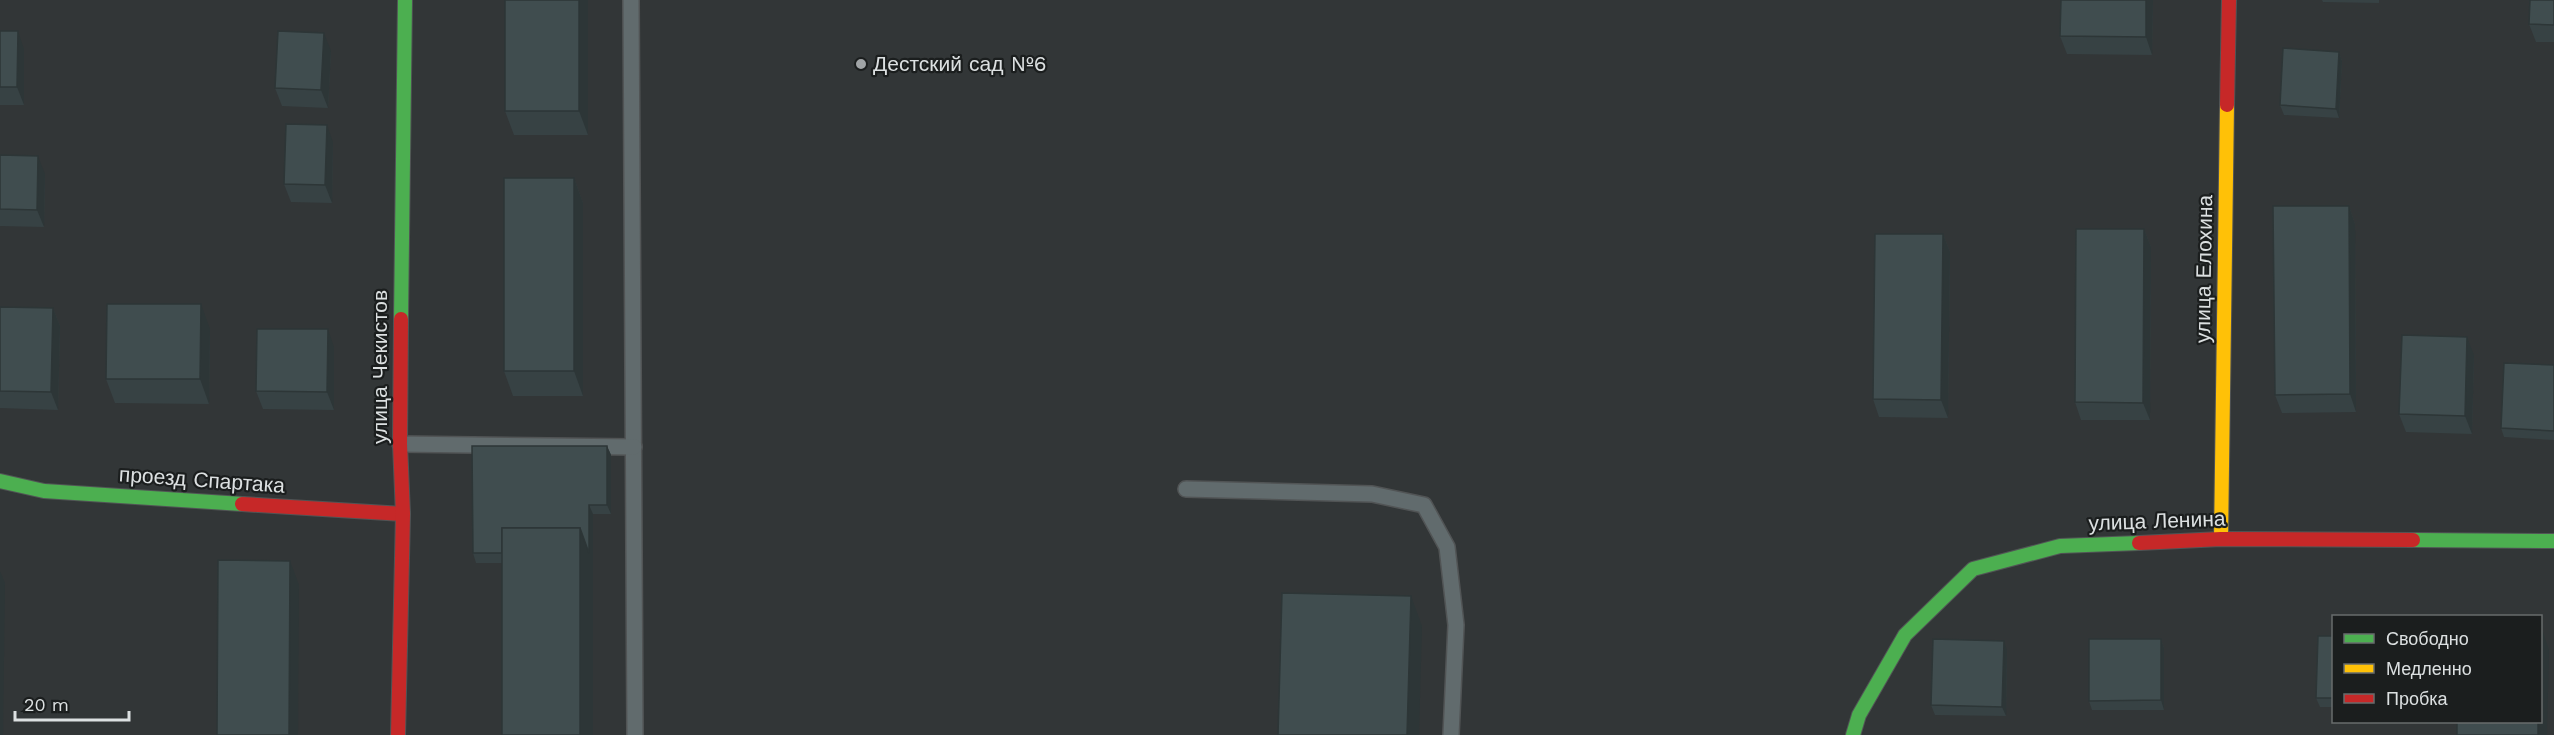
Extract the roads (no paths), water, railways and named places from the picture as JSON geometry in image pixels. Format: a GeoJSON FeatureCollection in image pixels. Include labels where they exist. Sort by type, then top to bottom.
{"type":"FeatureCollection","features":[{"type":"Feature","properties":{"kind":"street","name":"улица Чекистов"},"geometry":{"type":"LineString","coordinates":[[398,735],[403,514],[400,444],[405,0]]}},
{"type":"Feature","properties":{"kind":"street","name":"улица Елохина"},"geometry":{"type":"LineString","coordinates":[[2221,538],[2229,0]]}},
{"type":"Feature","properties":{"kind":"street","name":"проезд Спартака"},"geometry":{"type":"LineString","coordinates":[[0,481],[44,490],[403,514]]}},
{"type":"Feature","properties":{"kind":"street","name":"улица Ленина"},"geometry":{"type":"LineString","coordinates":[[1853,735],[1859,715],[1905,635],[1973,569],[2060,546],[2221,538],[2554,541]]}},
{"type":"Feature","properties":{"kind":"lane"},"geometry":{"type":"LineString","coordinates":[[631,0],[635,735]]}},
{"type":"Feature","properties":{"kind":"lane"},"geometry":{"type":"LineString","coordinates":[[400,444],[634,447]]}},
{"type":"Feature","properties":{"kind":"lane"},"geometry":{"type":"LineString","coordinates":[[1186,489],[1372,494],[1424,505],[1447,547],[1456,625],[1451,735]]}},
{"type":"Feature","properties":{"kind":"place","name":"Дестский сад №6"},"geometry":{"type":"Point","coordinates":[861,64]}}]}
